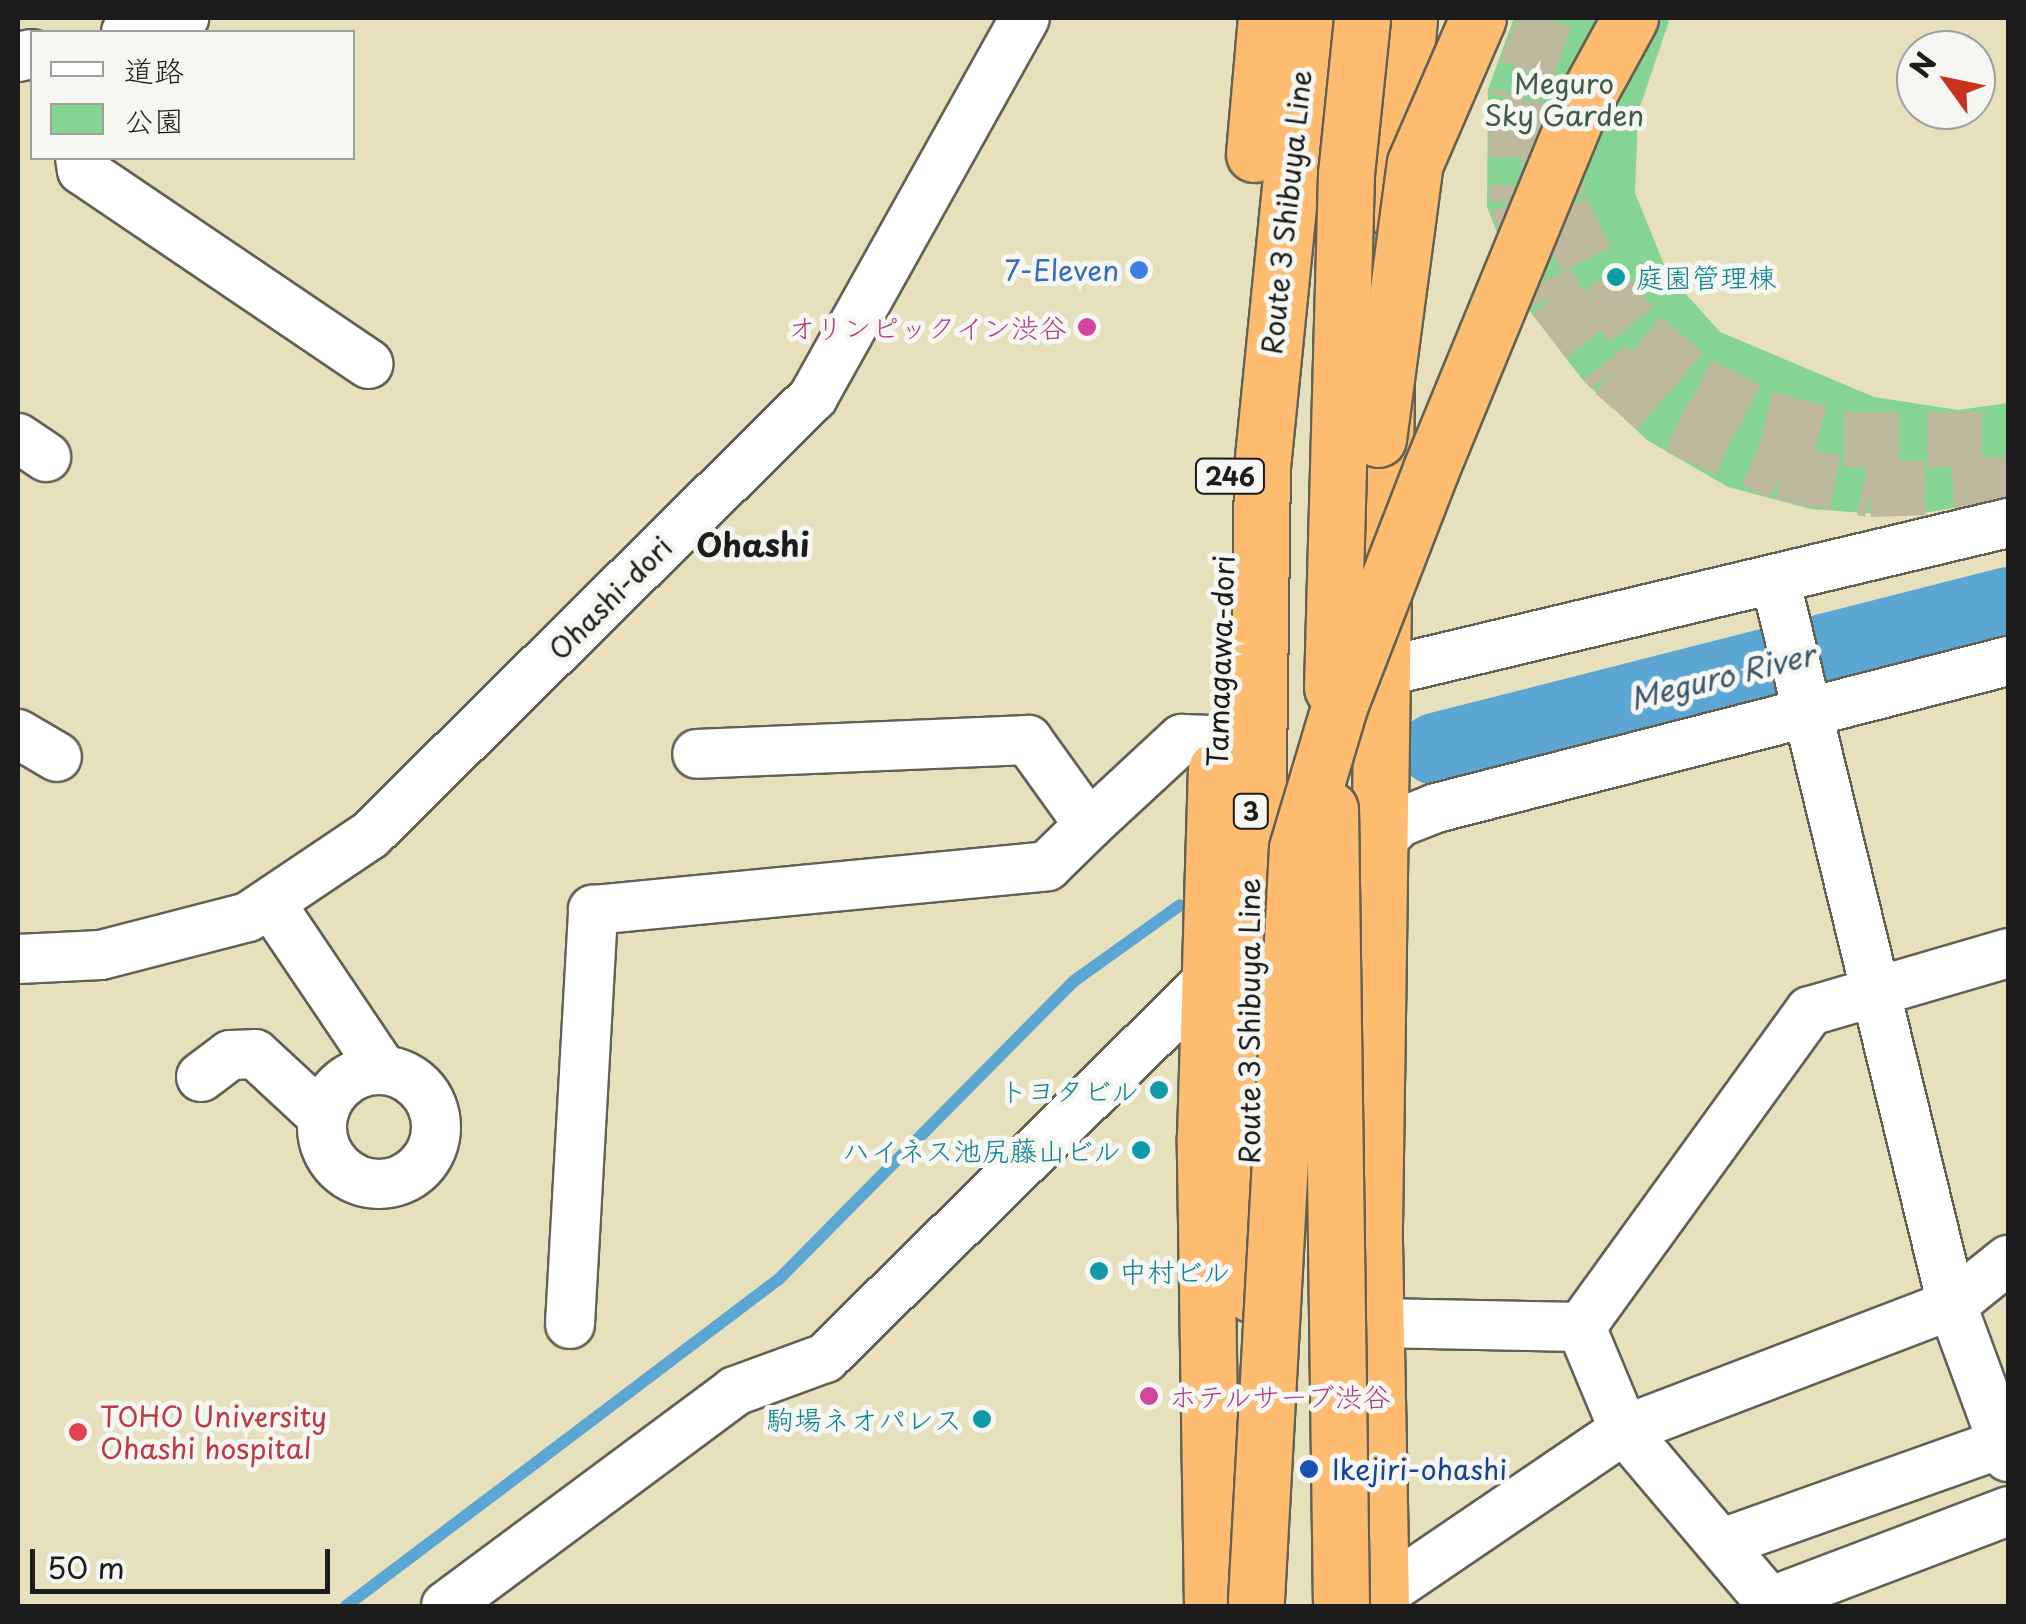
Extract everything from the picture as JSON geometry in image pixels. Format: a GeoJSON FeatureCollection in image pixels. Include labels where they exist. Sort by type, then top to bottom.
{"type":"FeatureCollection","features":[{"type":"Feature","properties":{"kind":"highway","name":"Tamagawa-dori"},"geometry":{"type":"LineString","coordinates":[[1241,1604],[1206,983],[1218,740],[1266,18]]}},
{"type":"Feature","properties":{"kind":"highway","name":"Route 3 Shibuya Line"},"geometry":{"type":"LineString","coordinates":[[1241,1604],[1251,775],[1262,466],[1307,18]]}},
{"type":"Feature","properties":{"kind":"highway","name":"Route 3 Shibuya Line"},"geometry":{"type":"LineString","coordinates":[[1362,18],[1335,438],[1356,1315],[1368,1602]]}},
{"type":"Feature","properties":{"kind":"highway"},"geometry":{"type":"LineString","coordinates":[[1314,1606],[1374,1226],[1378,682],[1392,206],[1408,18]]}},
{"type":"Feature","properties":{"kind":"highway"},"geometry":{"type":"LineString","coordinates":[[1356,1315],[1386,350],[1414,163],[1478,18]]}},
{"type":"Feature","properties":{"kind":"highway"},"geometry":{"type":"LineString","coordinates":[[1241,1604],[1297,848],[1334,720],[1432,469],[1578,113],[1630,18]]}},
{"type":"Feature","properties":{"kind":"highway"},"geometry":{"type":"LineString","coordinates":[[1356,1315],[1374,1226]]}},
{"type":"Feature","properties":{"kind":"street"},"geometry":{"type":"LineString","coordinates":[[134,30],[184,18]]}},
{"type":"Feature","properties":{"kind":"street","name":"Ohashi-dori"},"geometry":{"type":"LineString","coordinates":[[18,959],[190,938],[271,904],[370,835],[813,397],[1025,18]]}},
{"type":"Feature","properties":{"kind":"street"},"geometry":{"type":"LineString","coordinates":[[80,160],[82,170],[369,364]]}},
{"type":"Feature","properties":{"kind":"street"},"geometry":{"type":"LineString","coordinates":[[1378,682],[1777,586],[2008,523]]}},
{"type":"Feature","properties":{"kind":"street"},"geometry":{"type":"LineString","coordinates":[[1722,1544],[2006,1450],[1952,1305],[1777,586]]}},
{"type":"Feature","properties":{"kind":"street"},"geometry":{"type":"LineString","coordinates":[[1377,824],[1805,701],[2008,661]]}},
{"type":"Feature","properties":{"kind":"street"},"geometry":{"type":"LineString","coordinates":[[570,1324],[593,910],[1047,866],[1182,739],[1218,740]]}},
{"type":"Feature","properties":{"kind":"street"},"geometry":{"type":"LineString","coordinates":[[697,754],[1028,740],[1090,825]]}},
{"type":"Feature","properties":{"kind":"street"},"geometry":{"type":"LineString","coordinates":[[201,1077],[230,1055],[255,1054],[322,1116],[340,1170],[377,1185],[414,1173],[436,1120],[418,1086],[382,1070],[271,904]]}},
{"type":"Feature","properties":{"kind":"street"},"geometry":{"type":"LineString","coordinates":[[1581,1328],[1810,1011],[2008,953]]}},
{"type":"Feature","properties":{"kind":"street"},"geometry":{"type":"LineString","coordinates":[[446,1606],[734,1391],[825,1358],[1206,983]]}},
{"type":"Feature","properties":{"kind":"street"},"geometry":{"type":"LineString","coordinates":[[322,1116],[351,1077],[382,1070]]}},
{"type":"Feature","properties":{"kind":"street"},"geometry":{"type":"LineString","coordinates":[[1368,1602],[1624,1430],[1952,1305],[2008,1260]]}},
{"type":"Feature","properties":{"kind":"street"},"geometry":{"type":"LineString","coordinates":[[1356,1315],[1581,1328]]}},
{"type":"Feature","properties":{"kind":"street"},"geometry":{"type":"LineString","coordinates":[[1581,1328],[1624,1430],[1771,1604],[2008,1512]]}},
{"type":"Feature","properties":{"kind":"green space","name":"Meguro Sky Garden"},"geometry":{"type":"Polygon","coordinates":[[[1514,18],[1670,18],[1638,113],[1635,193],[1668,274],[1720,332],[1874,397],[1958,410],[2008,403],[2008,499],[1905,516],[1811,509],[1728,487],[1647,440],[1582,379],[1526,306],[1487,207],[1488,89],[1514,18]]]}},
{"type":"Feature","properties":{"kind":"waterway","name":"Meguro River"},"geometry":{"type":"LineString","coordinates":[[1435,749],[2008,603]]}},
{"type":"Feature","properties":{"kind":"waterway"},"geometry":{"type":"LineString","coordinates":[[346,1606],[779,1279],[1074,981],[1180,905]]}},
{"type":"Feature","properties":{"kind":"tunnel"},"geometry":{"type":"LineString","coordinates":[[1545,18],[1516,101],[1517,201],[1554,297],[1613,372],[1677,426],[1781,472],[1870,489],[2008,484]]}},
{"type":"Feature","properties":{"kind":"tunnel"},"geometry":{"type":"LineString","coordinates":[[1546,146],[1562,210],[1597,281],[1643,338],[1699,384],[1766,418],[1844,439],[2008,439]]}},
{"type":"Feature","properties":{"kind":"place","name":"7-Eleven"},"geometry":{"type":"Point","coordinates":[1139,270]}},
{"type":"Feature","properties":{"kind":"place","name":"庭園管理棟"},"geometry":{"type":"Point","coordinates":[1616,277]}},
{"type":"Feature","properties":{"kind":"place","name":"オリンピックイン渋谷"},"geometry":{"type":"Point","coordinates":[1087,327]}},
{"type":"Feature","properties":{"kind":"place","name":"トヨタビル"},"geometry":{"type":"Point","coordinates":[1159,1090]}},
{"type":"Feature","properties":{"kind":"place","name":"ハイネス池尻藤山ビル"},"geometry":{"type":"Point","coordinates":[1141,1150]}},
{"type":"Feature","properties":{"kind":"place","name":"中村ビル"},"geometry":{"type":"Point","coordinates":[1099,1271]}},
{"type":"Feature","properties":{"kind":"place","name":"ホテルサーブ渋谷"},"geometry":{"type":"Point","coordinates":[1149,1396]}},
{"type":"Feature","properties":{"kind":"place","name":"駒場ネオパレス"},"geometry":{"type":"Point","coordinates":[982,1419]}},
{"type":"Feature","properties":{"kind":"place","name":"TOHO University Ohashi hospital"},"geometry":{"type":"Point","coordinates":[78,1432]}},
{"type":"Feature","properties":{"kind":"place","name":"Ikejiri-ohashi"},"geometry":{"type":"Point","coordinates":[1309,1469]}},
{"type":"Feature","properties":{"kind":"district","name":"Ohashi"},"geometry":{"type":"Point","coordinates":[753,544]}}]}
